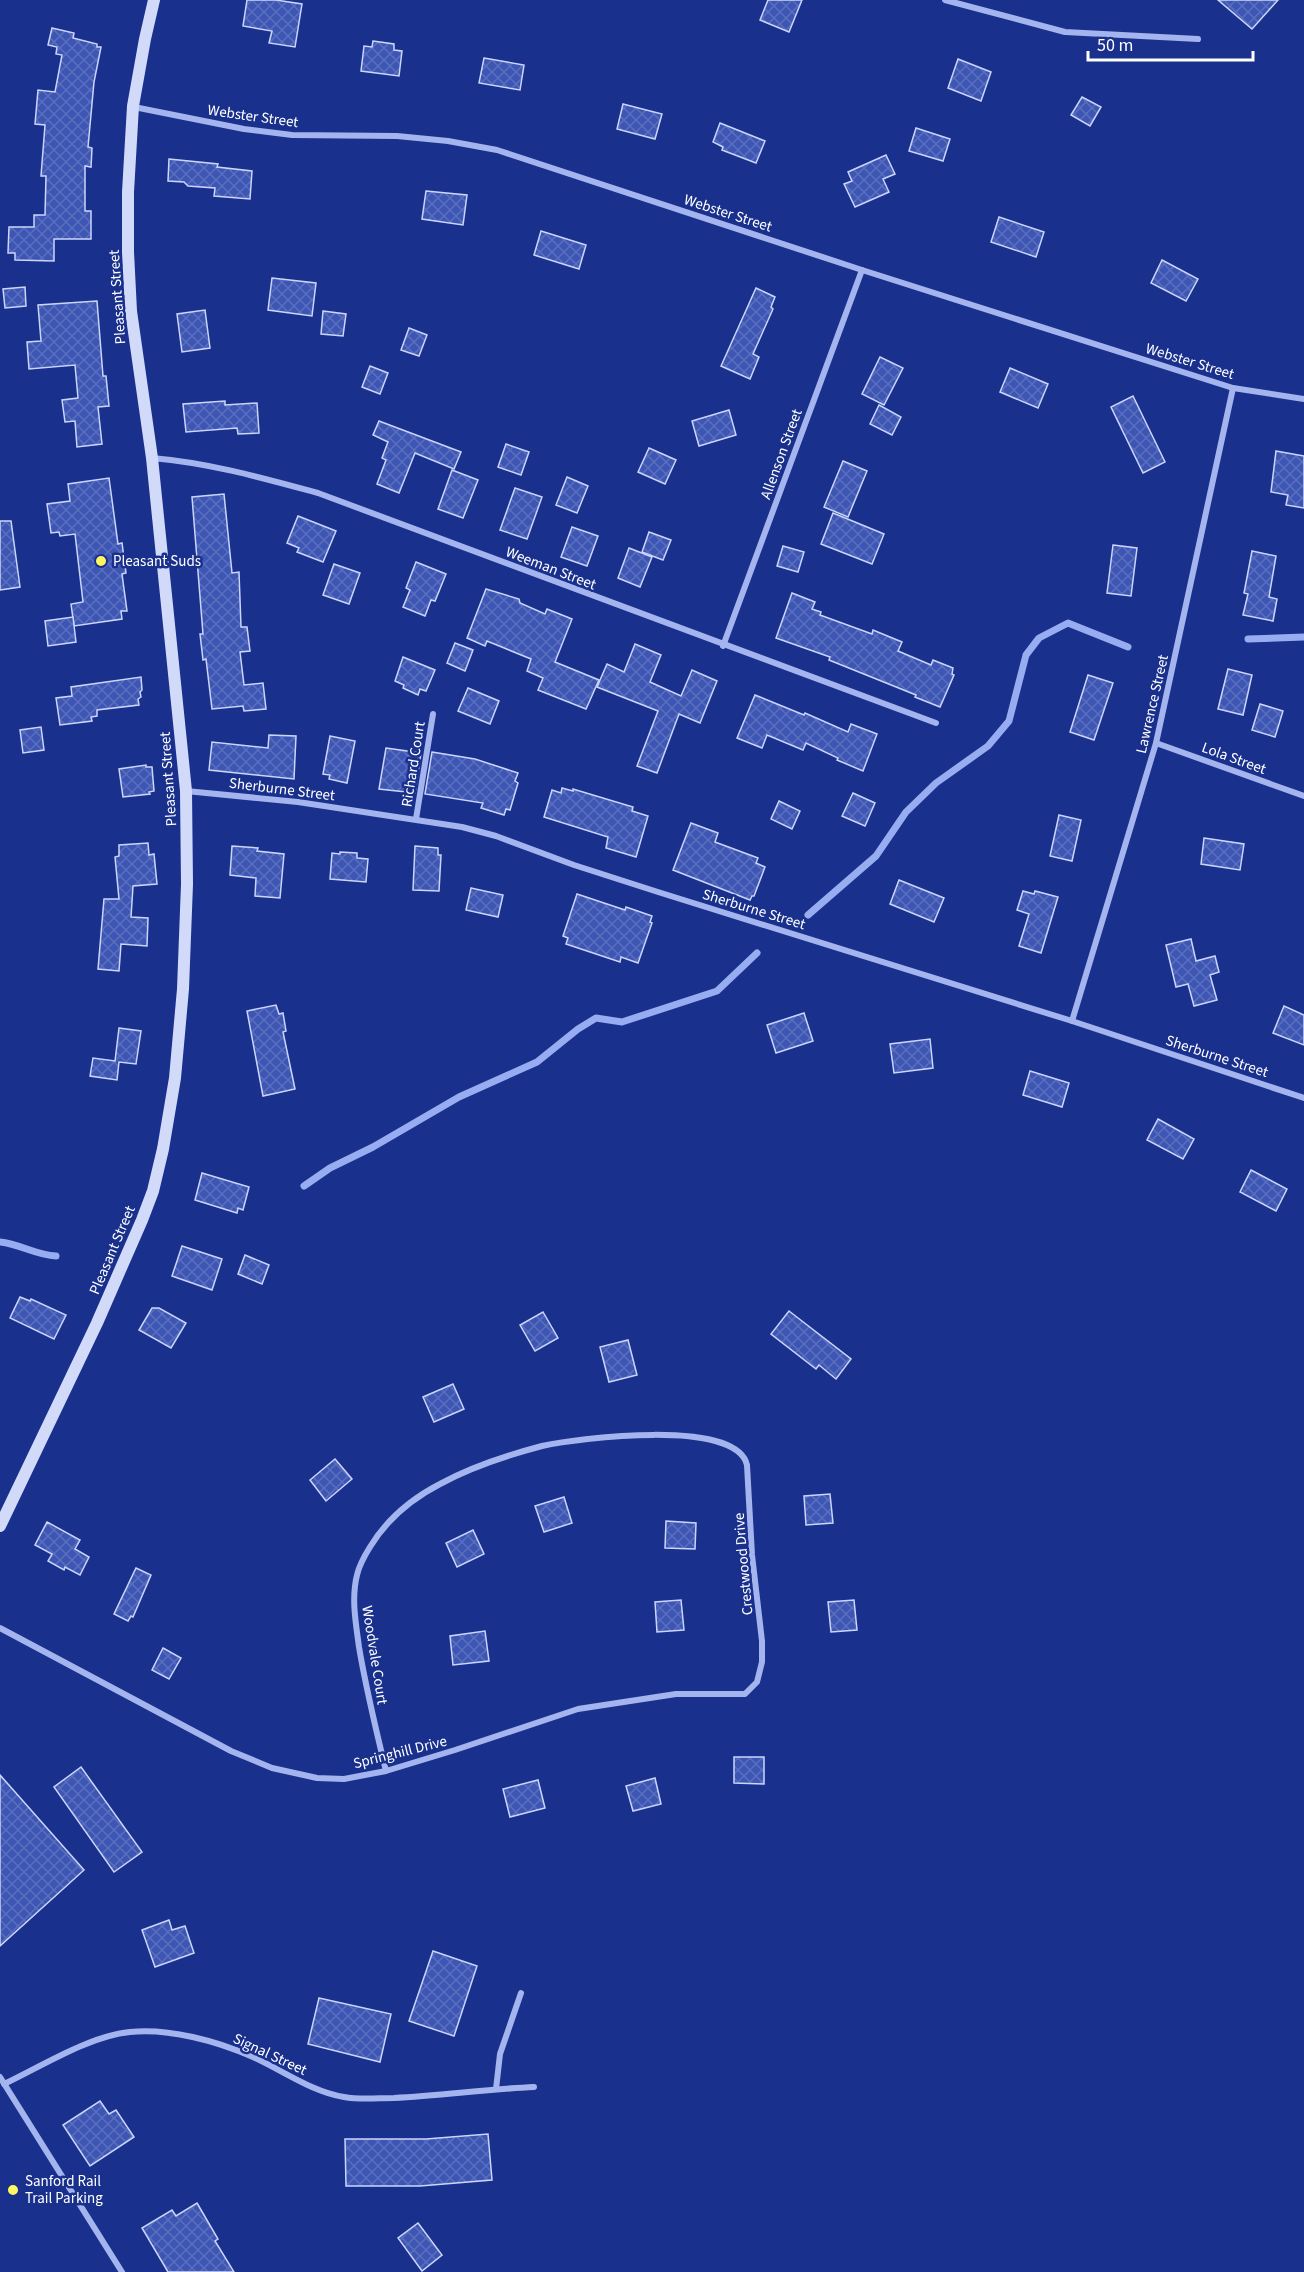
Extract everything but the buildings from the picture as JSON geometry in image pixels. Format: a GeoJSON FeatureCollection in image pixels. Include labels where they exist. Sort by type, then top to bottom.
{"type":"FeatureCollection","features":[{"type":"Feature","properties":{"kind":"main road","name":"Pleasant Street"},"geometry":{"type":"LineString","coordinates":[[0,1526],[127,1256],[153,1191],[164,1149],[175,1078],[183,989],[187,884],[186,791],[152,458],[128,283],[128,192],[133,106],[154,0]]}},
{"type":"Feature","properties":{"kind":"street"},"geometry":{"type":"LineString","coordinates":[[945,0],[1065,32],[1198,39]]}},
{"type":"Feature","properties":{"kind":"street","name":"Webster Street"},"geometry":{"type":"LineString","coordinates":[[133,106],[244,129],[292,135],[397,136],[448,141],[497,150],[862,270],[1233,388],[1304,399]]}},
{"type":"Feature","properties":{"kind":"street","name":"Allenson Street"},"geometry":{"type":"LineString","coordinates":[[723,646],[862,270]]}},
{"type":"Feature","properties":{"kind":"street","name":"Lawrence Street"},"geometry":{"type":"LineString","coordinates":[[1072,1021],[1156,743],[1233,388]]}},
{"type":"Feature","properties":{"kind":"street","name":"Weeman Street"},"geometry":{"type":"LineString","coordinates":[[152,458],[189,461],[230,469],[318,494],[723,646],[936,723]]}},
{"type":"Feature","properties":{"kind":"street","name":"Richard Court"},"geometry":{"type":"LineString","coordinates":[[416,819],[434,714]]}},
{"type":"Feature","properties":{"kind":"street","name":"Lola Street"},"geometry":{"type":"LineString","coordinates":[[1156,743],[1304,796]]}},
{"type":"Feature","properties":{"kind":"street","name":"Sherburne Street"},"geometry":{"type":"LineString","coordinates":[[186,791],[261,797],[416,819],[496,836],[619,880],[1072,1021],[1304,1098]]}},
{"type":"Feature","properties":{"kind":"street","name":"Woodvale Court"},"geometry":{"type":"LineString","coordinates":[[386,1772],[366,1689],[354,1603],[357,1575],[369,1548],[386,1524],[400,1510],[442,1483],[492,1462],[542,1446],[593,1437],[645,1434],[704,1439],[734,1447]]}},
{"type":"Feature","properties":{"kind":"street","name":"Crestwood Drive"},"geometry":{"type":"LineString","coordinates":[[734,1447],[741,1453],[747,1465],[752,1555],[762,1641],[762,1662],[757,1682]]}},
{"type":"Feature","properties":{"kind":"street","name":"Springhill Drive"},"geometry":{"type":"LineString","coordinates":[[0,1628],[231,1751],[272,1768],[317,1778],[344,1779],[386,1772],[578,1709],[676,1694],[741,1695],[749,1692],[757,1682]]}},
{"type":"Feature","properties":{"kind":"street"},"geometry":{"type":"LineString","coordinates":[[496,2089],[500,2054],[521,1993]]}},
{"type":"Feature","properties":{"kind":"street","name":"Signal Street"},"geometry":{"type":"LineString","coordinates":[[4,2084],[83,2046],[107,2037],[138,2032],[189,2036],[225,2045],[307,2085],[328,2094],[343,2097],[362,2099],[435,2096],[534,2087]]}},
{"type":"Feature","properties":{"kind":"street"},"geometry":{"type":"LineString","coordinates":[[0,2077],[122,2272]]}},
{"type":"Feature","properties":{"kind":"waterway"},"geometry":{"type":"LineString","coordinates":[[808,915],[876,856],[906,812],[936,783],[988,746],[1009,721],[1026,655],[1039,638],[1068,623],[1128,647]]}},
{"type":"Feature","properties":{"kind":"waterway"},"geometry":{"type":"LineString","coordinates":[[1248,639],[1304,637]]}},
{"type":"Feature","properties":{"kind":"waterway"},"geometry":{"type":"LineString","coordinates":[[304,1186],[330,1168],[373,1147],[459,1097],[537,1062],[578,1029],[596,1018],[622,1022],[717,991],[757,953]]}},
{"type":"Feature","properties":{"kind":"waterway"},"geometry":{"type":"LineString","coordinates":[[0,1242],[56,1256]]}},
{"type":"Feature","properties":{"kind":"place","name":"Pleasant Suds"},"geometry":{"type":"Point","coordinates":[101,561]}},
{"type":"Feature","properties":{"kind":"place","name":"Sanford Rail Trail Parking"},"geometry":{"type":"Point","coordinates":[13,2190]}}]}
